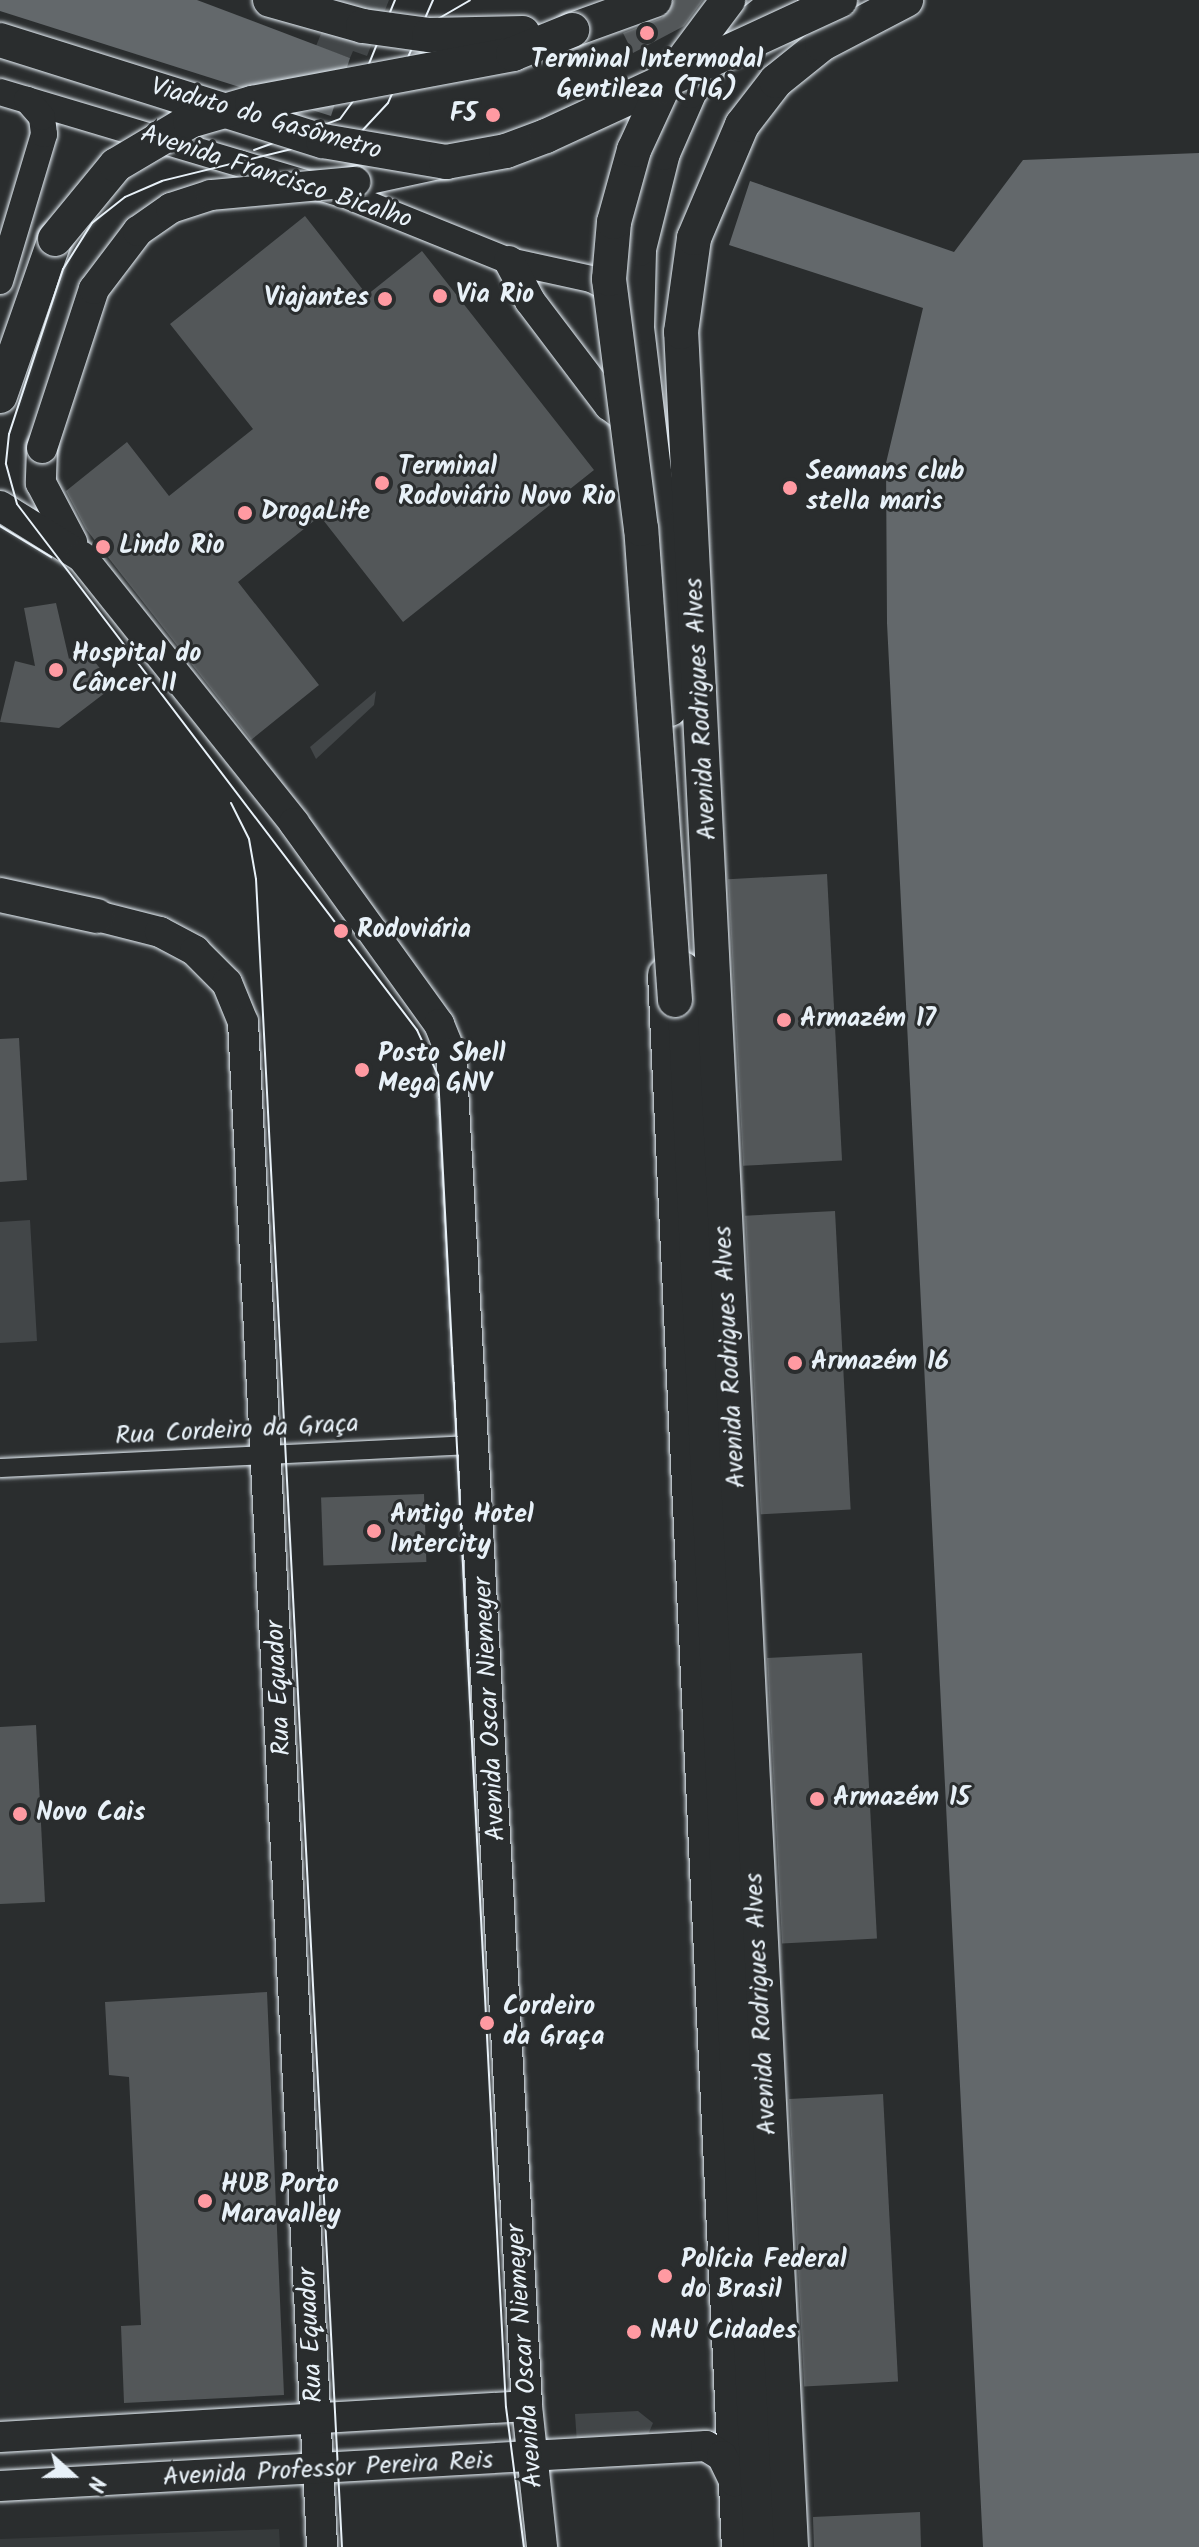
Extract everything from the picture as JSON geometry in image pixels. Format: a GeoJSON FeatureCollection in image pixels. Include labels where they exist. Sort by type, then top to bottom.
{"type":"FeatureCollection","features":[{"type":"Feature","properties":{"kind":"highway"},"geometry":{"type":"LineString","coordinates":[[270,0],[363,26],[429,35],[572,30]]}},
{"type":"Feature","properties":{"kind":"highway"},"geometry":{"type":"LineString","coordinates":[[0,396],[55,239],[90,191],[136,150],[215,112],[513,54],[655,0]]}},
{"type":"Feature","properties":{"kind":"highway"},"geometry":{"type":"LineString","coordinates":[[692,1147],[675,1000],[641,529],[611,310],[611,248],[623,184],[650,114],[690,45],[728,0]]}},
{"type":"Feature","properties":{"kind":"highway","name":"Avenida Rodrigues Alves"},"geometry":{"type":"LineString","coordinates":[[761,2547],[663,582],[636,306],[644,223],[663,153],[704,69],[780,0]]}},
{"type":"Feature","properties":{"kind":"highway","name":"Viaduto do Gasômetro"},"geometry":{"type":"LineString","coordinates":[[0,40],[323,141],[446,162],[506,151],[546,136],[840,0]]}},
{"type":"Feature","properties":{"kind":"highway","name":"Avenida Rodrigues Alves"},"geometry":{"type":"LineString","coordinates":[[791,2547],[681,345],[694,238],[717,171],[776,81],[822,44],[903,3]]}},
{"type":"Feature","properties":{"kind":"highway"},"geometry":{"type":"LineString","coordinates":[[0,895],[97,916]]}},
{"type":"Feature","properties":{"kind":"main road","name":"Avenida Francisco Bicalho"},"geometry":{"type":"LineString","coordinates":[[0,92],[343,194],[509,261],[591,279],[636,306]]}},
{"type":"Feature","properties":{"kind":"main road"},"geometry":{"type":"LineString","coordinates":[[0,281],[44,134],[42,117],[27,100]]}},
{"type":"Feature","properties":{"kind":"main road"},"geometry":{"type":"LineString","coordinates":[[82,557],[44,493],[42,448],[94,289],[119,250],[150,221],[211,195],[355,182],[446,162]]}},
{"type":"Feature","properties":{"kind":"main road"},"geometry":{"type":"LineString","coordinates":[[509,261],[530,301],[609,405],[645,433]]}},
{"type":"Feature","properties":{"kind":"main road","name":"Avenida Rodrigues Alves"},"geometry":{"type":"LineString","coordinates":[[641,366],[645,433],[638,457],[737,2547]]}},
{"type":"Feature","properties":{"kind":"main road"},"geometry":{"type":"LineString","coordinates":[[0,506],[82,557]]}},
{"type":"Feature","properties":{"kind":"main road","name":"Avenida Oscar Niemeyer"},"geometry":{"type":"LineString","coordinates":[[82,557],[294,823],[439,1024],[451,1053],[477,1445],[527,2406],[542,2547]]}},
{"type":"Feature","properties":{"kind":"main road","name":"Rua Equador"},"geometry":{"type":"LineString","coordinates":[[97,916],[181,942],[221,975],[240,1009],[267,1454],[322,2547]]}},
{"type":"Feature","properties":{"kind":"main road","name":"Avenida Professor Pereira Reis"},"geometry":{"type":"LineString","coordinates":[[0,2437],[316,2421],[527,2406]]}},
{"type":"Feature","properties":{"kind":"main road","name":"Avenida Professor Pereira Reis"},"geometry":{"type":"LineString","coordinates":[[0,2486],[318,2472],[706,2446],[722,2456],[734,2481]]}},
{"type":"Feature","properties":{"kind":"street","name":"Rua Cordeiro da Graça"},"geometry":{"type":"LineString","coordinates":[[0,1468],[477,1445]]}},
{"type":"Feature","properties":{"kind":"shaded area"},"geometry":{"type":"Polygon","coordinates":[[[0,0],[197,0],[350,58],[331,116],[0,11],[0,0]]]}},
{"type":"Feature","properties":{"kind":"shaded area"},"geometry":{"type":"Polygon","coordinates":[[[335,0],[389,0],[367,56],[353,51],[350,58],[316,46],[335,0]]]}},
{"type":"Feature","properties":{"kind":"shaded area"},"geometry":{"type":"Polygon","coordinates":[[[1199,153],[1199,2547],[983,2547],[887,623],[886,463],[923,308],[729,245],[750,181],[954,252],[1023,160],[1199,153]]]}},
{"type":"Feature","properties":{"kind":"shaded area"},"geometry":{"type":"Polygon","coordinates":[[[376,691],[374,705],[316,759],[310,747],[376,691]]]}},
{"type":"Feature","properties":{"kind":"shaded area"},"geometry":{"type":"Polygon","coordinates":[[[30,1220],[37,1341],[0,1343],[0,1222],[30,1220]]]}},
{"type":"Feature","properties":{"kind":"shaded area"},"geometry":{"type":"Polygon","coordinates":[[[638,2411],[653,2423],[647,2437],[577,2443],[575,2414],[638,2411]]]}},
{"type":"Feature","properties":{"kind":"shaded area"},"geometry":{"type":"Polygon","coordinates":[[[279,2529],[280,2547],[0,2547],[0,2539],[279,2529]]]}},
{"type":"Feature","properties":{"kind":"building"},"geometry":{"type":"Polygon","coordinates":[[[674,0],[703,0],[684,26],[633,53],[623,33],[662,18],[674,0]]]}},
{"type":"Feature","properties":{"kind":"building","name":"Terminal Rodoviário Novo Rio"},"geometry":{"type":"Polygon","coordinates":[[[305,216],[367,295],[422,251],[594,470],[403,622],[320,516],[238,582],[319,685],[251,740],[86,529],[66,491],[127,442],[169,496],[253,429],[170,324],[305,216]]]}},
{"type":"Feature","properties":{"kind":"building","name":"Hospital do Câncer II"},"geometry":{"type":"Polygon","coordinates":[[[56,603],[69,659],[83,647],[114,686],[59,728],[0,722],[15,661],[35,666],[24,608],[56,603]]]}},
{"type":"Feature","properties":{"kind":"building","name":"Armazém 17"},"geometry":{"type":"Polygon","coordinates":[[[827,874],[842,1161],[743,1166],[728,879],[827,874]]]}},
{"type":"Feature","properties":{"kind":"building"},"geometry":{"type":"Polygon","coordinates":[[[19,1038],[27,1180],[0,1182],[0,1039],[19,1038]]]}},
{"type":"Feature","properties":{"kind":"building","name":"Armazém 16"},"geometry":{"type":"Polygon","coordinates":[[[835,1211],[851,1510],[761,1514],[745,1216],[835,1211]]]}},
{"type":"Feature","properties":{"kind":"building","name":"Antigo Hotel Intercity"},"geometry":{"type":"Polygon","coordinates":[[[424,1494],[426,1562],[323,1566],[321,1498],[424,1494]]]}},
{"type":"Feature","properties":{"kind":"building","name":"Armazém 15"},"geometry":{"type":"Polygon","coordinates":[[[862,1653],[877,1939],[782,1944],[767,1658],[862,1653]]]}},
{"type":"Feature","properties":{"kind":"building","name":"Novo Cais"},"geometry":{"type":"Polygon","coordinates":[[[36,1725],[45,1902],[0,1904],[0,1727],[36,1725]]]}},
{"type":"Feature","properties":{"kind":"building","name":"HUB Porto Maravalley"},"geometry":{"type":"Polygon","coordinates":[[[267,1992],[284,2395],[124,2403],[121,2326],[141,2325],[129,2077],[109,2075],[105,2002],[267,1992]]]}},
{"type":"Feature","properties":{"kind":"building"},"geometry":{"type":"Polygon","coordinates":[[[883,2094],[898,2382],[804,2387],[789,2099],[883,2094]]]}},
{"type":"Feature","properties":{"kind":"building"},"geometry":{"type":"Polygon","coordinates":[[[920,2512],[921,2547],[814,2547],[813,2517],[920,2512]]]}},
{"type":"Feature","properties":{"kind":"tram line"},"geometry":{"type":"LineString","coordinates":[[254,150],[340,119],[355,98],[395,0]]}},
{"type":"Feature","properties":{"kind":"tram line"},"geometry":{"type":"LineString","coordinates":[[433,0],[388,103],[361,132],[162,181],[125,197],[92,223],[63,269],[9,434],[6,464],[17,504],[417,1030],[438,1075],[506,2407],[524,2547]]}},
{"type":"Feature","properties":{"kind":"tram line"},"geometry":{"type":"LineString","coordinates":[[420,41],[436,20],[470,0]]}},
{"type":"Feature","properties":{"kind":"tram line"},"geometry":{"type":"LineString","coordinates":[[0,526],[51,557]]}},
{"type":"Feature","properties":{"kind":"tram line"},"geometry":{"type":"LineString","coordinates":[[231,803],[249,839],[256,879],[342,2547]]}},
{"type":"Feature","properties":{"kind":"place","name":"Terminal Intermodal Gentileza (TIG)"},"geometry":{"type":"Point","coordinates":[647,33]}},
{"type":"Feature","properties":{"kind":"place","name":"F5"},"geometry":{"type":"Point","coordinates":[493,115]}},
{"type":"Feature","properties":{"kind":"place","name":"Via Rio"},"geometry":{"type":"Point","coordinates":[440,296]}},
{"type":"Feature","properties":{"kind":"place","name":"Viajantes"},"geometry":{"type":"Point","coordinates":[385,299]}},
{"type":"Feature","properties":{"kind":"place","name":"Terminal Rodoviário Novo Rio"},"geometry":{"type":"Point","coordinates":[382,483]}},
{"type":"Feature","properties":{"kind":"place","name":"Seamans club stella maris"},"geometry":{"type":"Point","coordinates":[790,488]}},
{"type":"Feature","properties":{"kind":"place","name":"DrogaLife"},"geometry":{"type":"Point","coordinates":[245,513]}},
{"type":"Feature","properties":{"kind":"place","name":"Lindo Rio"},"geometry":{"type":"Point","coordinates":[103,547]}},
{"type":"Feature","properties":{"kind":"place","name":"Hospital do Câncer II"},"geometry":{"type":"Point","coordinates":[56,670]}},
{"type":"Feature","properties":{"kind":"place","name":"Rodoviária"},"geometry":{"type":"Point","coordinates":[341,931]}},
{"type":"Feature","properties":{"kind":"place","name":"Armazém 17"},"geometry":{"type":"Point","coordinates":[784,1020]}},
{"type":"Feature","properties":{"kind":"place","name":"Posto Shell Mega GNV"},"geometry":{"type":"Point","coordinates":[362,1070]}},
{"type":"Feature","properties":{"kind":"place","name":"Armazém 16"},"geometry":{"type":"Point","coordinates":[795,1363]}},
{"type":"Feature","properties":{"kind":"place","name":"Antigo Hotel Intercity"},"geometry":{"type":"Point","coordinates":[374,1531]}},
{"type":"Feature","properties":{"kind":"place","name":"Armazém 15"},"geometry":{"type":"Point","coordinates":[817,1799]}},
{"type":"Feature","properties":{"kind":"place","name":"Novo Cais"},"geometry":{"type":"Point","coordinates":[20,1814]}},
{"type":"Feature","properties":{"kind":"place","name":"Cordeiro da Graça"},"geometry":{"type":"Point","coordinates":[487,2023]}},
{"type":"Feature","properties":{"kind":"place","name":"HUB Porto Maravalley"},"geometry":{"type":"Point","coordinates":[205,2201]}},
{"type":"Feature","properties":{"kind":"place","name":"Polícia Federal do Brasil"},"geometry":{"type":"Point","coordinates":[665,2276]}},
{"type":"Feature","properties":{"kind":"place","name":"NAU Cidades"},"geometry":{"type":"Point","coordinates":[634,2332]}}]}
